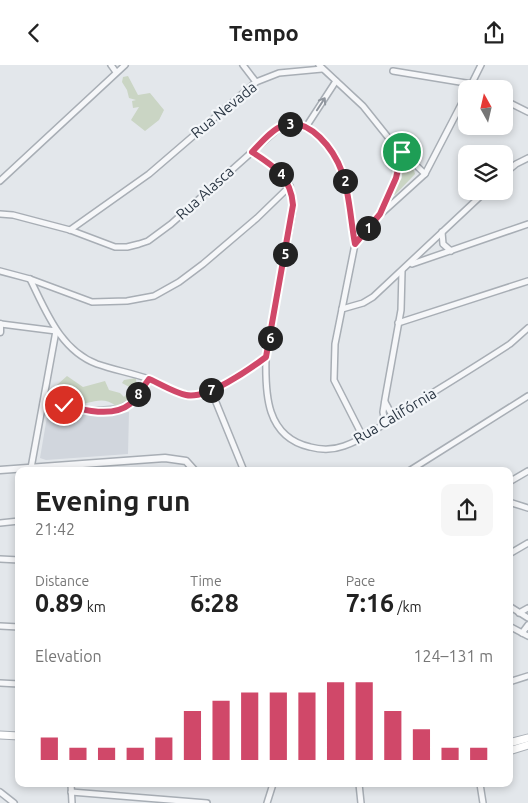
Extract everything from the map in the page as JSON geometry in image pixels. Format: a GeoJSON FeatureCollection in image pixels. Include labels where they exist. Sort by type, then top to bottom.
{"type":"FeatureCollection","features":[{"type":"Feature","properties":{"kind":"main road"},"geometry":{"type":"LineString","coordinates":[[0,735],[15,736]]}},
{"type":"Feature","properties":{"kind":"main road"},"geometry":{"type":"LineString","coordinates":[[513,742],[528,737]]}},
{"type":"Feature","properties":{"kind":"main road"},"geometry":{"type":"LineString","coordinates":[[513,750],[528,745]]}},
{"type":"Feature","properties":{"kind":"street"},"geometry":{"type":"LineString","coordinates":[[111,65],[116,72]]}},
{"type":"Feature","properties":{"kind":"street"},"geometry":{"type":"LineString","coordinates":[[0,181],[125,65]]}},
{"type":"Feature","properties":{"kind":"street"},"geometry":{"type":"LineString","coordinates":[[243,65],[256,82]]}},
{"type":"Feature","properties":{"kind":"street"},"geometry":{"type":"LineString","coordinates":[[474,80],[481,65]]}},
{"type":"Feature","properties":{"kind":"street","name":"Rua Nevada"},"geometry":{"type":"LineString","coordinates":[[70,230],[149,174],[256,82],[279,73],[321,67],[363,106],[402,152],[425,174]]}},
{"type":"Feature","properties":{"kind":"street"},"geometry":{"type":"LineString","coordinates":[[393,71],[458,85]]}},
{"type":"Feature","properties":{"kind":"street"},"geometry":{"type":"LineString","coordinates":[[336,81],[306,127],[318,136],[328,148],[343,172],[355,244],[335,345],[334,380],[344,403],[363,437]]}},
{"type":"Feature","properties":{"kind":"street"},"geometry":{"type":"LineString","coordinates":[[513,104],[528,112]]}},
{"type":"Feature","properties":{"kind":"street"},"geometry":{"type":"LineString","coordinates":[[355,244],[380,214],[425,174],[458,110]]}},
{"type":"Feature","properties":{"kind":"street","name":"Rua Alasca"},"geometry":{"type":"LineString","coordinates":[[0,214],[13,215],[70,230],[115,247],[127,247],[148,241],[171,224],[280,127],[290,124],[306,127]]}},
{"type":"Feature","properties":{"kind":"street"},"geometry":{"type":"LineString","coordinates":[[0,271],[30,279],[92,302],[127,301],[160,293],[203,263],[290,186],[277,170],[252,152]]}},
{"type":"Feature","properties":{"kind":"street"},"geometry":{"type":"LineString","coordinates":[[380,214],[396,178],[402,152]]}},
{"type":"Feature","properties":{"kind":"street"},"geometry":{"type":"LineString","coordinates":[[513,166],[528,159]]}},
{"type":"Feature","properties":{"kind":"street","name":"Rua Califórnia"},"geometry":{"type":"LineString","coordinates":[[290,186],[293,209],[266,357],[268,406],[285,435],[304,446],[326,449],[344,446],[363,437],[510,344],[528,328]]}},
{"type":"Feature","properties":{"kind":"street"},"geometry":{"type":"LineString","coordinates":[[342,309],[363,303],[409,265],[477,200]]}},
{"type":"Feature","properties":{"kind":"street"},"geometry":{"type":"LineString","coordinates":[[409,265],[528,224]]}},
{"type":"Feature","properties":{"kind":"street"},"geometry":{"type":"LineString","coordinates":[[443,232],[441,236],[443,244],[451,251]]}},
{"type":"Feature","properties":{"kind":"street"},"geometry":{"type":"LineString","coordinates":[[385,422],[383,412],[401,310],[402,271]]}},
{"type":"Feature","properties":{"kind":"street"},"geometry":{"type":"LineString","coordinates":[[30,279],[56,331],[75,349],[95,363],[149,379],[186,395],[199,395],[211,390],[254,366],[266,357]]}},
{"type":"Feature","properties":{"kind":"street"},"geometry":{"type":"LineString","coordinates":[[398,323],[528,281]]}},
{"type":"Feature","properties":{"kind":"street"},"geometry":{"type":"LineString","coordinates":[[0,332],[1,324],[56,331]]}},
{"type":"Feature","properties":{"kind":"street"},"geometry":{"type":"LineString","coordinates":[[32,467],[56,331]]}},
{"type":"Feature","properties":{"kind":"street"},"geometry":{"type":"LineString","coordinates":[[43,404],[60,403],[89,411],[119,409],[132,402],[149,379]]}},
{"type":"Feature","properties":{"kind":"street"},"geometry":{"type":"LineString","coordinates":[[211,390],[242,467]]}},
{"type":"Feature","properties":{"kind":"street"},"geometry":{"type":"LineString","coordinates":[[415,467],[528,397]]}},
{"type":"Feature","properties":{"kind":"street"},"geometry":{"type":"LineString","coordinates":[[385,399],[392,417]]}},
{"type":"Feature","properties":{"kind":"street"},"geometry":{"type":"LineString","coordinates":[[45,467],[165,458],[186,461],[191,467]]}},
{"type":"Feature","properties":{"kind":"street"},"geometry":{"type":"LineString","coordinates":[[0,470],[15,469]]}},
{"type":"Feature","properties":{"kind":"street"},"geometry":{"type":"LineString","coordinates":[[513,480],[528,471]]}},
{"type":"Feature","properties":{"kind":"street"},"geometry":{"type":"LineString","coordinates":[[513,503],[528,508]]}},
{"type":"Feature","properties":{"kind":"street"},"geometry":{"type":"LineString","coordinates":[[0,523],[15,521]]}},
{"type":"Feature","properties":{"kind":"street"},"geometry":{"type":"LineString","coordinates":[[513,552],[528,543]]}},
{"type":"Feature","properties":{"kind":"street"},"geometry":{"type":"LineString","coordinates":[[0,559],[15,561]]}},
{"type":"Feature","properties":{"kind":"street"},"geometry":{"type":"LineString","coordinates":[[519,613],[528,608]]}},
{"type":"Feature","properties":{"kind":"street"},"geometry":{"type":"LineString","coordinates":[[513,609],[528,618]]}},
{"type":"Feature","properties":{"kind":"street"},"geometry":{"type":"LineString","coordinates":[[522,633],[528,625]]}},
{"type":"Feature","properties":{"kind":"street"},"geometry":{"type":"LineString","coordinates":[[0,626],[15,627]]}},
{"type":"Feature","properties":{"kind":"street"},"geometry":{"type":"LineString","coordinates":[[513,628],[528,636]]}},
{"type":"Feature","properties":{"kind":"street"},"geometry":{"type":"LineString","coordinates":[[513,681],[528,676]]}},
{"type":"Feature","properties":{"kind":"street"},"geometry":{"type":"LineString","coordinates":[[0,683],[15,684]]}},
{"type":"Feature","properties":{"kind":"street"},"geometry":{"type":"LineString","coordinates":[[71,787],[72,803]]}},
{"type":"Feature","properties":{"kind":"street"},"geometry":{"type":"LineString","coordinates":[[266,803],[272,787]]}},
{"type":"Feature","properties":{"kind":"street"},"geometry":{"type":"LineString","coordinates":[[359,787],[361,803]]}},
{"type":"Feature","properties":{"kind":"street"},"geometry":{"type":"LineString","coordinates":[[481,787],[485,803]]}},
{"type":"Feature","properties":{"kind":"street"},"geometry":{"type":"LineString","coordinates":[[0,792],[14,803]]}},
{"type":"Feature","properties":{"kind":"street"},"geometry":{"type":"LineString","coordinates":[[71,792],[207,803]]}},
{"type":"Feature","properties":{"kind":"shaded area"},"geometry":{"type":"Polygon","coordinates":[[[60,406],[75,410],[77,414],[129,412],[128,454],[46,460],[40,458],[48,411],[60,406]]]}},
{"type":"Feature","properties":{"kind":"green space"},"geometry":{"type":"Polygon","coordinates":[[[128,76],[138,95],[150,93],[164,110],[159,120],[145,131],[131,120],[139,107],[133,108],[132,101],[136,100],[129,98],[122,82],[123,77],[128,76]]]}},
{"type":"Feature","properties":{"kind":"green space"},"geometry":{"type":"Polygon","coordinates":[[[402,160],[414,170],[415,174],[395,195],[391,192],[402,178],[402,160]]]}},
{"type":"Feature","properties":{"kind":"green space"},"geometry":{"type":"Polygon","coordinates":[[[67,376],[83,387],[105,381],[109,390],[120,393],[124,397],[131,388],[122,383],[124,380],[136,378],[137,392],[128,400],[116,406],[100,400],[79,405],[49,401],[48,393],[67,376]]]}},
{"type":"Feature","properties":{"kind":"route"},"geometry":{"type":"LineString","coordinates":[[64,405],[89,411],[119,409],[132,402],[149,379],[186,395],[199,395],[254,366],[266,357],[293,209],[292,190],[277,170],[252,152],[280,127],[296,124],[306,127],[318,136],[336,159],[343,172],[355,244],[380,214],[396,178],[402,152]]}}]}
